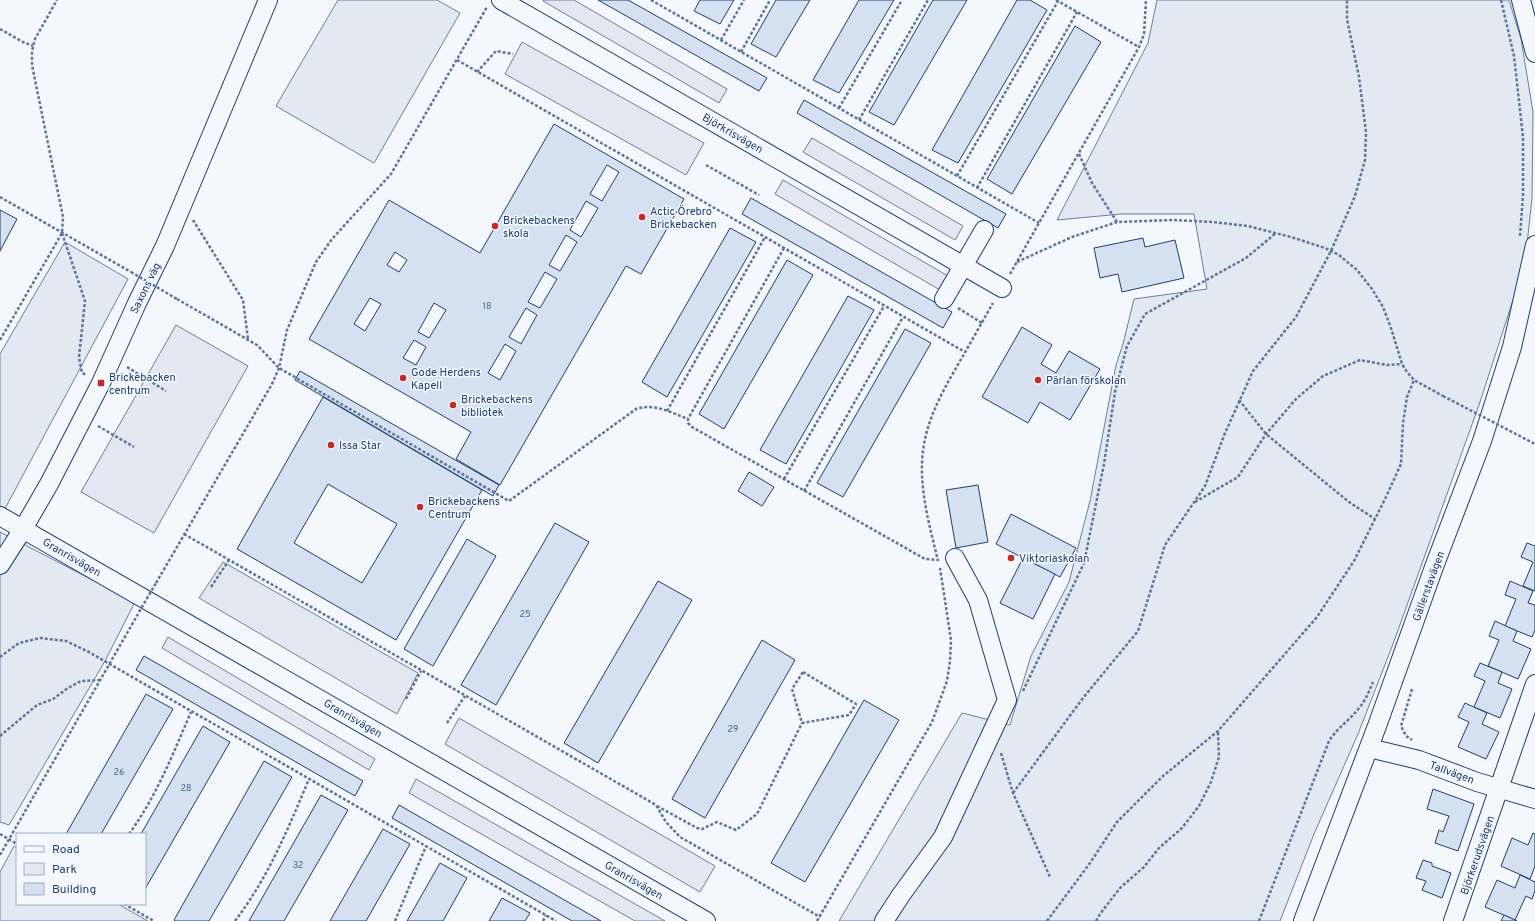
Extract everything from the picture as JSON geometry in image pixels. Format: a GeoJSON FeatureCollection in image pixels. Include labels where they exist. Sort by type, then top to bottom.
{"type":"FeatureCollection","features":[{"type":"Feature","properties":{"kind":"street","name":"Saxons väg"},"geometry":{"type":"LineString","coordinates":[[0,565],[23,529],[101,383],[137,303],[165,246],[268,0]]}},
{"type":"Feature","properties":{"kind":"street","name":"Björkrisvägen"},"geometry":{"type":"LineString","coordinates":[[501,0],[1002,288]]}},
{"type":"Feature","properties":{"kind":"street"},"geometry":{"type":"LineString","coordinates":[[1521,0],[1535,53]]}},
{"type":"Feature","properties":{"kind":"street"},"geometry":{"type":"LineString","coordinates":[[944,299],[984,230]]}},
{"type":"Feature","properties":{"kind":"street","name":"Gällerstavägen"},"geometry":{"type":"LineString","coordinates":[[1303,921],[1369,748],[1434,567],[1482,441],[1498,393],[1512,347],[1527,243]]}},
{"type":"Feature","properties":{"kind":"street","name":"Granrisvägen"},"geometry":{"type":"LineString","coordinates":[[0,516],[706,921]]}},
{"type":"Feature","properties":{"kind":"street"},"geometry":{"type":"LineString","coordinates":[[884,921],[901,894],[943,838],[1007,700],[978,600],[946,559]]}},
{"type":"Feature","properties":{"kind":"street","name":"Björkerudsvägen"},"geometry":{"type":"LineString","coordinates":[[1453,921],[1535,684]]}},
{"type":"Feature","properties":{"kind":"street","name":"Tallvägen"},"geometry":{"type":"LineString","coordinates":[[1369,748],[1419,760],[1477,782],[1535,798]]}},
{"type":"Feature","properties":{"kind":"path"},"geometry":{"type":"LineString","coordinates":[[57,0],[35,39],[32,65],[63,217],[62,233],[85,300],[79,357],[82,373],[101,383]]}},
{"type":"Feature","properties":{"kind":"path"},"geometry":{"type":"LineString","coordinates":[[651,0],[1039,223]]}},
{"type":"Feature","properties":{"kind":"path"},"geometry":{"type":"LineString","coordinates":[[721,40],[744,0]]}},
{"type":"Feature","properties":{"kind":"path"},"geometry":{"type":"LineString","coordinates":[[741,52],[770,0]]}},
{"type":"Feature","properties":{"kind":"path"},"geometry":{"type":"LineString","coordinates":[[839,108],[902,0]]}},
{"type":"Feature","properties":{"kind":"path"},"geometry":{"type":"LineString","coordinates":[[859,120],[928,0]]}},
{"type":"Feature","properties":{"kind":"path"},"geometry":{"type":"LineString","coordinates":[[817,921],[932,722],[941,701],[947,681],[951,640],[946,559],[926,511],[923,485],[923,452],[933,411],[941,394],[1139,48],[1144,34],[1146,0]]}},
{"type":"Feature","properties":{"kind":"path"},"geometry":{"type":"LineString","coordinates":[[1014,793],[1083,698],[1138,631],[1165,545],[1205,486],[1225,433],[1252,371],[1296,317],[1331,251],[1355,196],[1365,160],[1366,132],[1359,77],[1347,19],[1347,0]]}},
{"type":"Feature","properties":{"kind":"path"},"geometry":{"type":"LineString","coordinates":[[1501,0],[1514,56],[1523,137],[1523,195],[1527,243]]}},
{"type":"Feature","properties":{"kind":"path"},"geometry":{"type":"LineString","coordinates":[[957,176],[1057,1],[1139,48]]}},
{"type":"Feature","properties":{"kind":"path"},"geometry":{"type":"LineString","coordinates":[[0,855],[272,384],[279,368],[287,330],[316,262],[332,239],[391,174],[484,12]]}},
{"type":"Feature","properties":{"kind":"path"},"geometry":{"type":"LineString","coordinates":[[977,188],[1077,12]]}},
{"type":"Feature","properties":{"kind":"path"},"geometry":{"type":"LineString","coordinates":[[0,29],[33,46]]}},
{"type":"Feature","properties":{"kind":"path"},"geometry":{"type":"LineString","coordinates":[[477,72],[496,51],[513,54]]}},
{"type":"Feature","properties":{"kind":"path"},"geometry":{"type":"LineString","coordinates":[[456,60],[965,352]]}},
{"type":"Feature","properties":{"kind":"path"},"geometry":{"type":"LineString","coordinates":[[1078,154],[1092,183],[1117,222]]}},
{"type":"Feature","properties":{"kind":"path"},"geometry":{"type":"LineString","coordinates":[[706,166],[759,195]]}},
{"type":"Feature","properties":{"kind":"path"},"geometry":{"type":"LineString","coordinates":[[0,197],[248,339],[257,345],[279,368],[510,501],[636,409],[646,406],[688,418]]}},
{"type":"Feature","properties":{"kind":"path"},"geometry":{"type":"LineString","coordinates":[[183,203],[243,300],[248,339]]}},
{"type":"Feature","properties":{"kind":"path"},"geometry":{"type":"LineString","coordinates":[[1016,262],[1072,237],[1117,222],[1174,220],[1248,226],[1291,237],[1331,251],[1357,270],[1372,289],[1391,328],[1402,364],[1414,380],[1535,444]]}},
{"type":"Feature","properties":{"kind":"path"},"geometry":{"type":"LineString","coordinates":[[0,340],[62,233]]}},
{"type":"Feature","properties":{"kind":"path"},"geometry":{"type":"LineString","coordinates":[[1020,698],[1084,563],[1104,464],[1114,399],[1127,346],[1145,314],[1246,258],[1276,233]]}},
{"type":"Feature","properties":{"kind":"path"},"geometry":{"type":"LineString","coordinates":[[667,411],[765,237]]}},
{"type":"Feature","properties":{"kind":"path"},"geometry":{"type":"LineString","coordinates":[[784,248],[688,418],[688,423],[692,427],[925,560],[946,559]]}},
{"type":"Feature","properties":{"kind":"path"},"geometry":{"type":"LineString","coordinates":[[944,299],[982,323]]}},
{"type":"Feature","properties":{"kind":"path"},"geometry":{"type":"LineString","coordinates":[[784,479],[884,306]]}},
{"type":"Feature","properties":{"kind":"path"},"geometry":{"type":"LineString","coordinates":[[804,491],[903,317]]}},
{"type":"Feature","properties":{"kind":"path"},"geometry":{"type":"LineString","coordinates":[[1194,502],[1238,478],[1266,434],[1296,399],[1323,376],[1360,360],[1387,365],[1402,364]]}},
{"type":"Feature","properties":{"kind":"path"},"geometry":{"type":"LineString","coordinates":[[127,367],[166,391]]}},
{"type":"Feature","properties":{"kind":"path"},"geometry":{"type":"LineString","coordinates":[[1047,921],[1090,863],[1117,822],[1163,776],[1218,731],[1317,617],[1354,561],[1401,464],[1403,424],[1407,398],[1414,380]]}},
{"type":"Feature","properties":{"kind":"path"},"geometry":{"type":"LineString","coordinates":[[1239,400],[1266,434],[1349,502],[1375,519]]}},
{"type":"Feature","properties":{"kind":"path"},"geometry":{"type":"LineString","coordinates":[[1474,414],[1477,407]]}},
{"type":"Feature","properties":{"kind":"path"},"geometry":{"type":"LineString","coordinates":[[98,426],[134,447]]}},
{"type":"Feature","properties":{"kind":"path"},"geometry":{"type":"LineString","coordinates":[[184,534],[464,696],[697,828],[702,829],[717,822],[736,830],[757,814],[802,724],[792,689],[803,672],[856,704],[850,715],[802,724]]}},
{"type":"Feature","properties":{"kind":"path"},"geometry":{"type":"LineString","coordinates":[[212,587],[229,560]]}},
{"type":"Feature","properties":{"kind":"path"},"geometry":{"type":"LineString","coordinates":[[0,657],[19,643],[40,638],[66,641],[87,651],[556,921]]}},
{"type":"Feature","properties":{"kind":"path"},"geometry":{"type":"LineString","coordinates":[[406,699],[421,671]]}},
{"type":"Feature","properties":{"kind":"path"},"geometry":{"type":"LineString","coordinates":[[0,736],[37,705],[53,700],[68,688],[81,682],[100,680]]}},
{"type":"Feature","properties":{"kind":"path"},"geometry":{"type":"LineString","coordinates":[[1259,921],[1329,741],[1336,731],[1359,708],[1366,698],[1373,681]]}},
{"type":"Feature","properties":{"kind":"path"},"geometry":{"type":"LineString","coordinates":[[1412,690],[1401,726],[1406,736],[1419,743]]}},
{"type":"Feature","properties":{"kind":"path"},"geometry":{"type":"LineString","coordinates":[[447,723],[464,696]]}},
{"type":"Feature","properties":{"kind":"path"},"geometry":{"type":"LineString","coordinates":[[130,833],[153,795],[192,712]]}},
{"type":"Feature","properties":{"kind":"path"},"geometry":{"type":"LineString","coordinates":[[993,731],[1014,793],[1050,877]]}},
{"type":"Feature","properties":{"kind":"path"},"geometry":{"type":"LineString","coordinates":[[1096,921],[1120,888],[1144,867],[1159,848],[1182,828],[1199,806],[1211,782],[1219,757],[1218,731]]}},
{"type":"Feature","properties":{"kind":"path"},"geometry":{"type":"LineString","coordinates":[[234,921],[260,884],[280,847],[309,779]]}},
{"type":"Feature","properties":{"kind":"path"},"geometry":{"type":"LineString","coordinates":[[656,805],[666,822],[680,837],[820,917]]}},
{"type":"Feature","properties":{"kind":"path"},"geometry":{"type":"LineString","coordinates":[[0,834],[16,843]]}},
{"type":"Feature","properties":{"kind":"path"},"geometry":{"type":"LineString","coordinates":[[395,921],[426,846]]}},
{"type":"Feature","properties":{"kind":"path"},"geometry":{"type":"LineString","coordinates":[[126,905],[154,921]]}},
{"type":"Feature","properties":{"kind":"path"},"geometry":{"type":"LineString","coordinates":[[543,921],[546,915]]}},
{"type":"Feature","properties":{"kind":"green space"},"geometry":{"type":"Polygon","coordinates":[[[338,0],[437,0],[460,13],[374,163],[276,106],[338,0]]]}},
{"type":"Feature","properties":{"kind":"green space"},"geometry":{"type":"Polygon","coordinates":[[[1157,0],[1509,0],[1521,39],[1533,112],[1532,198],[1525,263],[1479,405],[1393,644],[1358,734],[1314,834],[1280,921],[839,921],[962,713],[1010,725],[1031,656],[1069,582],[1090,501],[1116,365],[1123,344],[1134,299],[1207,289],[1194,214],[1121,214],[1057,220],[1148,43],[1157,0]]]}},
{"type":"Feature","properties":{"kind":"green space"},"geometry":{"type":"Polygon","coordinates":[[[65,242],[128,279],[0,518],[0,354],[65,242]]]}},
{"type":"Feature","properties":{"kind":"green space"},"geometry":{"type":"Polygon","coordinates":[[[0,532],[135,602],[105,661],[9,825],[0,822],[0,532]]]}},
{"type":"Feature","properties":{"kind":"green space"},"geometry":{"type":"Polygon","coordinates":[[[14,846],[16,847],[16,905],[120,905],[148,921],[0,921],[0,872],[14,846]]]}},
{"type":"Feature","properties":{"kind":"shaded area"},"geometry":{"type":"Polygon","coordinates":[[[574,0],[727,89],[719,103],[543,1],[574,0]]]}},
{"type":"Feature","properties":{"kind":"shaded area"},"geometry":{"type":"Polygon","coordinates":[[[522,42],[704,143],[686,175],[505,74],[522,42]]]}},
{"type":"Feature","properties":{"kind":"shaded area"},"geometry":{"type":"Polygon","coordinates":[[[812,138],[963,226],[955,240],[803,152],[812,138]]]}},
{"type":"Feature","properties":{"kind":"shaded area"},"geometry":{"type":"Polygon","coordinates":[[[783,180],[948,276],[940,290],[775,194],[783,180]]]}},
{"type":"Feature","properties":{"kind":"shaded area"},"geometry":{"type":"Polygon","coordinates":[[[176,325],[248,366],[154,533],[81,492],[176,325]]]}},
{"type":"Feature","properties":{"kind":"shaded area"},"geometry":{"type":"Polygon","coordinates":[[[223,562],[418,673],[397,714],[199,598],[223,562]]]}},
{"type":"Feature","properties":{"kind":"shaded area"},"geometry":{"type":"Polygon","coordinates":[[[168,637],[375,759],[369,770],[162,648],[168,637]]]}},
{"type":"Feature","properties":{"kind":"shaded area"},"geometry":{"type":"Polygon","coordinates":[[[459,718],[715,866],[700,892],[445,744],[459,718]]]}},
{"type":"Feature","properties":{"kind":"shaded area"},"geometry":{"type":"Polygon","coordinates":[[[416,779],[665,921],[635,921],[409,793],[416,779]]]}},
{"type":"Feature","properties":{"kind":"building"},"geometry":{"type":"Polygon","coordinates":[[[598,0],[628,0],[767,78],[759,91],[598,0]]]}},
{"type":"Feature","properties":{"kind":"building"},"geometry":{"type":"Polygon","coordinates":[[[700,0],[734,0],[720,24],[694,11],[700,0]]]}},
{"type":"Feature","properties":{"kind":"building"},"geometry":{"type":"Polygon","coordinates":[[[776,0],[810,0],[776,57],[751,44],[776,0]]]}},
{"type":"Feature","properties":{"kind":"building"},"geometry":{"type":"Polygon","coordinates":[[[859,0],[894,0],[839,93],[813,80],[859,0]]]}},
{"type":"Feature","properties":{"kind":"building"},"geometry":{"type":"Polygon","coordinates":[[[933,0],[967,0],[894,125],[869,112],[933,0]]]}},
{"type":"Feature","properties":{"kind":"building"},"geometry":{"type":"Polygon","coordinates":[[[1017,0],[1030,0],[1047,10],[958,163],[932,150],[1017,0]]]}},
{"type":"Feature","properties":{"kind":"building"},"geometry":{"type":"Polygon","coordinates":[[[1075,26],[1101,42],[1012,194],[987,179],[1075,26]]]}},
{"type":"Feature","properties":{"kind":"building"},"geometry":{"type":"Polygon","coordinates":[[[804,100],[1006,214],[998,228],[797,113],[804,100]]]}},
{"type":"Feature","properties":{"kind":"building"},"geometry":{"type":"Polygon","coordinates":[[[554,124],[684,199],[641,274],[626,266],[500,485],[456,459],[471,432],[309,339],[389,200],[480,253],[554,124]],[[607,165],[590,194],[602,201],[619,172],[607,165]],[[586,201],[570,230],[581,237],[598,208],[586,201]],[[566,235],[549,265],[560,271],[577,242],[566,235]],[[395,252],[387,265],[399,272],[407,260],[395,252]],[[545,272],[528,302],[540,308],[557,279],[545,272]],[[370,298],[354,324],[365,331],[381,304],[370,298]],[[434,303],[418,332],[429,338],[446,310],[434,303]],[[526,308],[509,337],[521,344],[537,315],[526,308]],[[414,340],[403,358],[416,365],[426,347],[414,340]],[[505,344],[488,373],[500,380],[516,351],[505,344]]]}},
{"type":"Feature","properties":{"kind":"building"},"geometry":{"type":"Polygon","coordinates":[[[751,198],[952,312],[943,328],[742,214],[751,198]]]}},
{"type":"Feature","properties":{"kind":"building"},"geometry":{"type":"Polygon","coordinates":[[[0,210],[17,219],[0,251],[0,210]]]}},
{"type":"Feature","properties":{"kind":"building"},"geometry":{"type":"Polygon","coordinates":[[[730,228],[756,242],[667,397],[642,382],[730,228]]]}},
{"type":"Feature","properties":{"kind":"building"},"geometry":{"type":"Polygon","coordinates":[[[1143,238],[1145,247],[1175,240],[1184,278],[1122,292],[1118,274],[1100,278],[1094,248],[1143,238]]]}},
{"type":"Feature","properties":{"kind":"building"},"geometry":{"type":"Polygon","coordinates":[[[787,260],[813,275],[724,429],[699,414],[787,260]]]}},
{"type":"Feature","properties":{"kind":"building"},"geometry":{"type":"Polygon","coordinates":[[[848,296],[874,310],[786,464],[760,450],[848,296]]]}},
{"type":"Feature","properties":{"kind":"building"},"geometry":{"type":"Polygon","coordinates":[[[1022,327],[1052,345],[1041,364],[1056,373],[1069,351],[1100,369],[1070,420],[1040,402],[1028,423],[982,397],[1022,327]]]}},
{"type":"Feature","properties":{"kind":"building"},"geometry":{"type":"Polygon","coordinates":[[[905,329],[931,343],[843,497],[817,483],[905,329]]]}},
{"type":"Feature","properties":{"kind":"building"},"geometry":{"type":"Polygon","coordinates":[[[300,371],[499,485],[493,496],[295,380],[300,371]]]}},
{"type":"Feature","properties":{"kind":"building","name":"Brickebackens Centrum"},"geometry":{"type":"Polygon","coordinates":[[[323,397],[482,490],[396,640],[237,549],[323,397]],[[328,484],[294,543],[362,583],[397,524],[328,484]]]}},
{"type":"Feature","properties":{"kind":"building"},"geometry":{"type":"Polygon","coordinates":[[[749,472],[774,487],[762,506],[738,491],[749,472]]]}},
{"type":"Feature","properties":{"kind":"building"},"geometry":{"type":"Polygon","coordinates":[[[978,485],[988,542],[956,548],[946,490],[978,485]]]}},
{"type":"Feature","properties":{"kind":"building"},"geometry":{"type":"Polygon","coordinates":[[[1011,514],[1076,548],[1060,577],[996,544],[1011,514]]]}},
{"type":"Feature","properties":{"kind":"building"},"geometry":{"type":"Polygon","coordinates":[[[555,523],[589,542],[496,705],[461,685],[555,523]]]}},
{"type":"Feature","properties":{"kind":"building"},"geometry":{"type":"Polygon","coordinates":[[[467,539],[496,556],[433,666],[404,649],[467,539]]]}},
{"type":"Feature","properties":{"kind":"building"},"geometry":{"type":"Polygon","coordinates":[[[1527,543],[1535,546],[1535,591],[1523,586],[1533,562],[1521,557],[1527,543]]]}},
{"type":"Feature","properties":{"kind":"building"},"geometry":{"type":"Polygon","coordinates":[[[1023,558],[1055,574],[1033,619],[1000,603],[1023,558]]]}},
{"type":"Feature","properties":{"kind":"building"},"geometry":{"type":"Polygon","coordinates":[[[658,581],[692,600],[598,763],[564,743],[658,581]]]}},
{"type":"Feature","properties":{"kind":"building"},"geometry":{"type":"Polygon","coordinates":[[[1510,581],[1533,591],[1528,603],[1535,605],[1535,630],[1532,637],[1505,626],[1516,599],[1505,595],[1510,581]]]}},
{"type":"Feature","properties":{"kind":"building"},"geometry":{"type":"Polygon","coordinates":[[[1495,621],[1517,631],[1513,641],[1531,649],[1518,679],[1488,666],[1499,640],[1489,636],[1495,621]]]}},
{"type":"Feature","properties":{"kind":"building"},"geometry":{"type":"Polygon","coordinates":[[[762,640],[795,660],[705,818],[672,799],[762,640]]]}},
{"type":"Feature","properties":{"kind":"building"},"geometry":{"type":"Polygon","coordinates":[[[144,656],[363,781],[355,796],[136,670],[144,656]]]}},
{"type":"Feature","properties":{"kind":"building"},"geometry":{"type":"Polygon","coordinates":[[[1480,663],[1502,672],[1498,683],[1512,689],[1500,718],[1474,707],[1485,681],[1474,676],[1480,663]]]}},
{"type":"Feature","properties":{"kind":"building"},"geometry":{"type":"Polygon","coordinates":[[[146,694],[173,709],[102,833],[67,833],[146,694]]]}},
{"type":"Feature","properties":{"kind":"building"},"geometry":{"type":"Polygon","coordinates":[[[864,700],[899,720],[805,882],[771,863],[864,700]]]}},
{"type":"Feature","properties":{"kind":"building"},"geometry":{"type":"Polygon","coordinates":[[[1465,703],[1487,713],[1482,724],[1499,732],[1486,759],[1458,747],[1469,722],[1458,717],[1465,703]]]}},
{"type":"Feature","properties":{"kind":"building"},"geometry":{"type":"Polygon","coordinates":[[[203,726],[230,742],[146,887],[146,833],[142,833],[203,726]]]}},
{"type":"Feature","properties":{"kind":"building"},"geometry":{"type":"Polygon","coordinates":[[[264,761],[292,777],[209,921],[175,921],[174,920],[264,761]]]}},
{"type":"Feature","properties":{"kind":"building"},"geometry":{"type":"Polygon","coordinates":[[[1433,789],[1474,804],[1458,851],[1435,843],[1439,830],[1443,832],[1449,816],[1427,809],[1433,789]]]}},
{"type":"Feature","properties":{"kind":"building"},"geometry":{"type":"Polygon","coordinates":[[[321,795],[348,810],[284,921],[249,921],[321,795]]]}},
{"type":"Feature","properties":{"kind":"building"},"geometry":{"type":"Polygon","coordinates":[[[399,805],[601,921],[572,921],[392,818],[399,805]]]}},
{"type":"Feature","properties":{"kind":"building"},"geometry":{"type":"Polygon","coordinates":[[[383,829],[410,844],[366,921],[330,921],[383,829]]]}},
{"type":"Feature","properties":{"kind":"building"},"geometry":{"type":"Polygon","coordinates":[[[1533,833],[1535,834],[1535,866],[1530,879],[1501,866],[1512,838],[1528,845],[1533,833]]]}},
{"type":"Feature","properties":{"kind":"building"},"geometry":{"type":"Polygon","coordinates":[[[1423,860],[1432,863],[1432,866],[1451,873],[1442,898],[1422,890],[1426,881],[1416,878],[1423,860]]]}},
{"type":"Feature","properties":{"kind":"building"},"geometry":{"type":"Polygon","coordinates":[[[440,863],[467,878],[443,921],[407,921],[440,863]]]}},
{"type":"Feature","properties":{"kind":"building"},"geometry":{"type":"Polygon","coordinates":[[[1520,875],[1535,882],[1535,891],[1532,899],[1526,896],[1515,920],[1485,907],[1497,880],[1515,888],[1520,875]]]}},
{"type":"Feature","properties":{"kind":"building"},"geometry":{"type":"Polygon","coordinates":[[[502,898],[530,913],[525,921],[489,921],[502,898]]]}},
{"type":"Feature","properties":{"kind":"building"},"geometry":{"type":"Polygon","coordinates":[[[1504,915],[1515,920],[1517,921],[1501,921],[1504,915]]]}},
{"type":"Feature","properties":{"kind":"place","name":"Actic Örebro Brickebacken"},"geometry":{"type":"Point","coordinates":[642,217]}},
{"type":"Feature","properties":{"kind":"place","name":"Brickebackens skola"},"geometry":{"type":"Point","coordinates":[495,226]}},
{"type":"Feature","properties":{"kind":"place","name":"Gode Herdens Kapell"},"geometry":{"type":"Point","coordinates":[403,378]}},
{"type":"Feature","properties":{"kind":"place","name":"Pärlan förskolan"},"geometry":{"type":"Point","coordinates":[1038,380]}},
{"type":"Feature","properties":{"kind":"place","name":"Brickebacken centrum"},"geometry":{"type":"Point","coordinates":[101,383]}},
{"type":"Feature","properties":{"kind":"place","name":"Brickebackens bibliotek"},"geometry":{"type":"Point","coordinates":[453,405]}},
{"type":"Feature","properties":{"kind":"place","name":"Issa Star"},"geometry":{"type":"Point","coordinates":[331,445]}},
{"type":"Feature","properties":{"kind":"place","name":"Brickebackens Centrum"},"geometry":{"type":"Point","coordinates":[420,507]}},
{"type":"Feature","properties":{"kind":"place","name":"Viktoriaskolan"},"geometry":{"type":"Point","coordinates":[1011,558]}}]}
